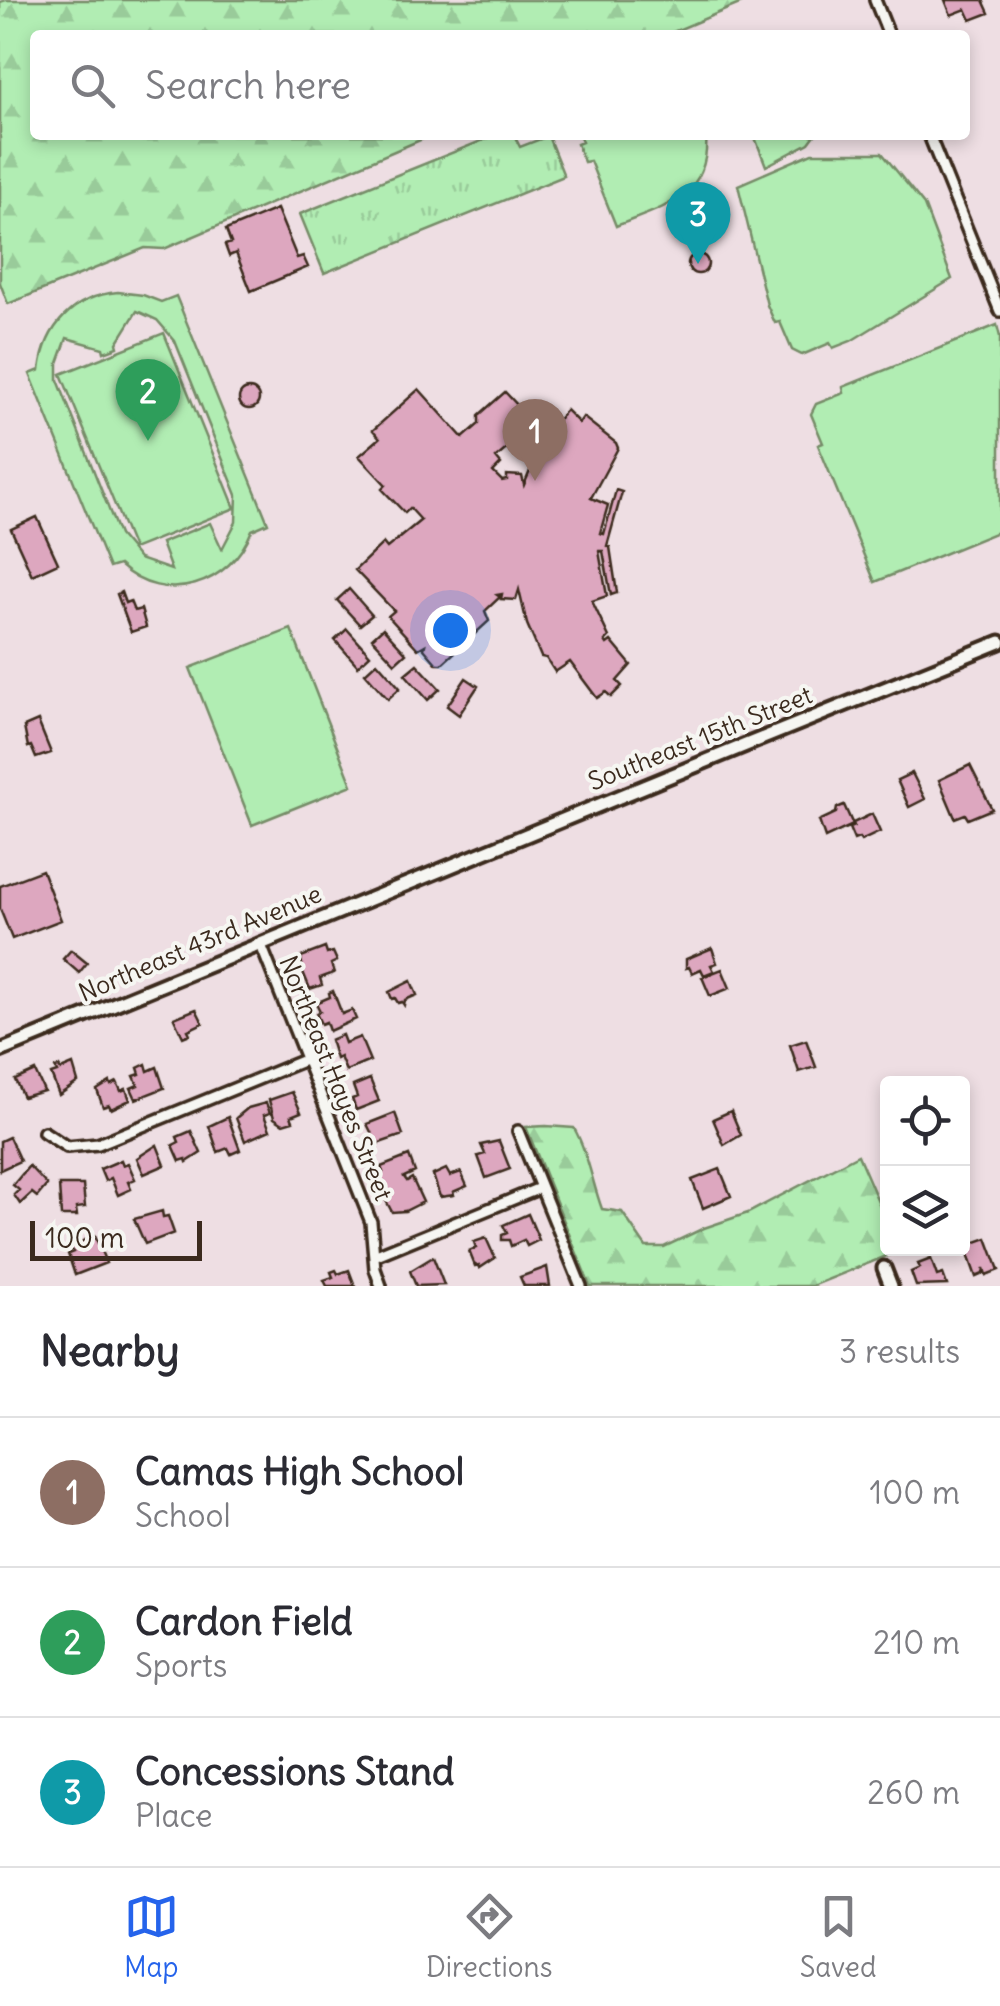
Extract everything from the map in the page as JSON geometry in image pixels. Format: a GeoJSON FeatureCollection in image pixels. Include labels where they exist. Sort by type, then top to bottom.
{"type":"FeatureCollection","features":[{"type":"Feature","properties":{"kind":"street"},"geometry":{"type":"LineString","coordinates":[[875,0],[887,30]]}},
{"type":"Feature","properties":{"kind":"street"},"geometry":{"type":"LineString","coordinates":[[932,140],[1000,311]]}},
{"type":"Feature","properties":{"kind":"street","name":"Southeast 15th Street"},"geometry":{"type":"LineString","coordinates":[[417,876],[1000,642]]}},
{"type":"Feature","properties":{"kind":"street","name":"Northeast 43rd Avenue"},"geometry":{"type":"LineString","coordinates":[[0,1052],[417,876]]}},
{"type":"Feature","properties":{"kind":"street","name":"Northeast Hayes Street"},"geometry":{"type":"LineString","coordinates":[[261,945],[371,1222],[381,1286]]}},
{"type":"Feature","properties":{"kind":"street"},"geometry":{"type":"LineString","coordinates":[[44,1132],[66,1146],[98,1144],[306,1059]]}},
{"type":"Feature","properties":{"kind":"street"},"geometry":{"type":"LineString","coordinates":[[518,1132],[581,1286]]}},
{"type":"Feature","properties":{"kind":"street"},"geometry":{"type":"LineString","coordinates":[[374,1256],[540,1188]]}},
{"type":"Feature","properties":{"kind":"street"},"geometry":{"type":"LineString","coordinates":[[884,1268],[891,1286]]}},
{"type":"Feature","properties":{"kind":"green space"},"geometry":{"type":"Polygon","coordinates":[[[749,0],[678,30],[30,30],[30,140],[420,140],[164,249],[145,248],[8,304],[0,283],[0,2],[749,0]]]}},
{"type":"Feature","properties":{"kind":"green space"},"geometry":{"type":"Polygon","coordinates":[[[484,140],[516,140],[520,147],[550,140],[564,176],[324,273],[300,214],[484,140]]]}},
{"type":"Feature","properties":{"kind":"green space"},"geometry":{"type":"Polygon","coordinates":[[[706,140],[705,156],[701,173],[680,197],[616,226],[590,161],[584,162],[577,144],[706,140]]]}},
{"type":"Feature","properties":{"kind":"green space"},"geometry":{"type":"Polygon","coordinates":[[[756,140],[811,140],[809,143],[766,166],[756,140]]]}},
{"type":"Feature","properties":{"kind":"green space"},"geometry":{"type":"Polygon","coordinates":[[[812,153],[882,153],[924,205],[952,279],[851,341],[833,348],[830,343],[802,355],[792,350],[780,322],[775,323],[767,305],[738,185],[812,153]]]}},
{"type":"Feature","properties":{"kind":"green space"},"geometry":{"type":"Polygon","coordinates":[[[118,292],[161,302],[176,296],[268,523],[252,530],[229,565],[195,584],[156,585],[119,565],[109,568],[30,374],[40,370],[48,340],[64,316],[102,295],[118,292]],[[137,311],[118,347],[104,352],[103,348],[67,338],[58,363],[58,380],[119,535],[139,559],[171,570],[161,543],[210,523],[222,549],[236,522],[237,495],[175,341],[157,320],[137,311]]]}},
{"type":"Feature","properties":{"kind":"green space"},"geometry":{"type":"Polygon","coordinates":[[[997,325],[1000,531],[875,582],[818,445],[823,443],[811,414],[816,404],[844,393],[843,387],[997,325]]]}},
{"type":"Feature","properties":{"kind":"green space"},"geometry":{"type":"Polygon","coordinates":[[[164,333],[235,508],[133,549],[61,374],[164,333]]]}},
{"type":"Feature","properties":{"kind":"green space"},"geometry":{"type":"Polygon","coordinates":[[[291,629],[352,785],[252,825],[190,668],[291,629]]]}},
{"type":"Feature","properties":{"kind":"green space"},"geometry":{"type":"Polygon","coordinates":[[[526,1127],[574,1128],[602,1209],[622,1212],[646,1247],[664,1247],[748,1213],[858,1155],[880,1206],[880,1256],[887,1256],[812,1286],[590,1286],[526,1127]]]}},
{"type":"Feature","properties":{"kind":"building"},"geometry":{"type":"Polygon","coordinates":[[[945,0],[983,0],[989,13],[971,20],[966,9],[951,15],[945,0]]]}},
{"type":"Feature","properties":{"kind":"building"},"geometry":{"type":"Polygon","coordinates":[[[277,209],[297,258],[303,256],[308,267],[251,291],[236,253],[229,256],[225,245],[231,243],[226,230],[277,209]]]}},
{"type":"Feature","properties":{"kind":"building"},"geometry":{"type":"Polygon","coordinates":[[[698,254],[708,264],[698,274],[688,264],[698,254]]]}},
{"type":"Feature","properties":{"kind":"building"},"geometry":{"type":"Polygon","coordinates":[[[249,389],[259,399],[249,409],[239,399],[249,389]]]}},
{"type":"Feature","properties":{"kind":"building"},"geometry":{"type":"Polygon","coordinates":[[[419,389],[463,438],[479,424],[479,415],[505,392],[520,408],[518,439],[496,458],[501,464],[493,472],[502,481],[507,480],[507,475],[522,476],[524,485],[546,434],[566,410],[579,423],[583,417],[616,443],[618,448],[591,498],[608,505],[600,533],[604,534],[616,490],[622,492],[607,546],[617,593],[611,595],[603,551],[599,551],[607,596],[592,601],[609,637],[605,641],[611,641],[631,665],[617,681],[622,686],[611,697],[606,692],[597,698],[570,662],[555,672],[541,657],[527,624],[519,590],[516,600],[497,595],[500,597],[485,611],[489,621],[442,664],[437,664],[425,645],[418,649],[388,616],[394,611],[355,570],[383,543],[387,548],[421,520],[410,508],[405,513],[359,456],[380,438],[373,430],[419,389]]]}},
{"type":"Feature","properties":{"kind":"building"},"geometry":{"type":"Polygon","coordinates":[[[37,517],[58,563],[32,575],[11,529],[37,517]]]}},
{"type":"Feature","properties":{"kind":"building"},"geometry":{"type":"Polygon","coordinates":[[[349,589],[372,615],[360,625],[337,600],[349,589]]]}},
{"type":"Feature","properties":{"kind":"building"},"geometry":{"type":"Polygon","coordinates":[[[121,592],[134,611],[141,609],[146,627],[131,632],[117,594],[121,592]]]}},
{"type":"Feature","properties":{"kind":"building"},"geometry":{"type":"Polygon","coordinates":[[[383,628],[406,653],[395,663],[372,638],[383,628]]]}},
{"type":"Feature","properties":{"kind":"building"},"geometry":{"type":"Polygon","coordinates":[[[347,629],[370,655],[358,666],[335,640],[347,629]]]}},
{"type":"Feature","properties":{"kind":"building"},"geometry":{"type":"Polygon","coordinates":[[[377,662],[400,688],[388,699],[365,673],[377,662]]]}},
{"type":"Feature","properties":{"kind":"building"},"geometry":{"type":"Polygon","coordinates":[[[417,664],[440,689],[428,700],[405,674],[417,664]]]}},
{"type":"Feature","properties":{"kind":"building"},"geometry":{"type":"Polygon","coordinates":[[[466,678],[478,686],[459,715],[447,706],[466,678]]]}},
{"type":"Feature","properties":{"kind":"building"},"geometry":{"type":"Polygon","coordinates":[[[38,721],[51,753],[36,758],[31,746],[28,747],[24,727],[38,721]]]}},
{"type":"Feature","properties":{"kind":"building"},"geometry":{"type":"Polygon","coordinates":[[[970,765],[992,809],[968,819],[965,814],[955,818],[939,780],[970,765]]]}},
{"type":"Feature","properties":{"kind":"building"},"geometry":{"type":"Polygon","coordinates":[[[912,773],[925,799],[909,807],[897,780],[912,773]]]}},
{"type":"Feature","properties":{"kind":"building"},"geometry":{"type":"Polygon","coordinates":[[[844,805],[853,825],[825,838],[819,821],[844,805]]]}},
{"type":"Feature","properties":{"kind":"building"},"geometry":{"type":"Polygon","coordinates":[[[872,814],[880,832],[861,841],[854,840],[849,828],[872,814]]]}},
{"type":"Feature","properties":{"kind":"building"},"geometry":{"type":"Polygon","coordinates":[[[42,870],[61,920],[12,939],[0,909],[0,886],[42,870]]]}},
{"type":"Feature","properties":{"kind":"building"},"geometry":{"type":"Polygon","coordinates":[[[325,948],[327,954],[333,952],[337,961],[331,964],[334,973],[320,978],[322,985],[310,989],[301,957],[325,948]]]}},
{"type":"Feature","properties":{"kind":"building"},"geometry":{"type":"Polygon","coordinates":[[[712,948],[717,963],[711,965],[714,971],[704,975],[701,969],[692,973],[686,968],[686,959],[712,948]]]}},
{"type":"Feature","properties":{"kind":"building"},"geometry":{"type":"Polygon","coordinates":[[[71,950],[87,963],[79,973],[63,959],[71,950]]]}},
{"type":"Feature","properties":{"kind":"building"},"geometry":{"type":"Polygon","coordinates":[[[722,969],[730,988],[710,996],[702,977],[722,969]]]}},
{"type":"Feature","properties":{"kind":"building"},"geometry":{"type":"Polygon","coordinates":[[[411,981],[417,995],[405,1000],[404,1005],[392,999],[389,992],[411,981]]]}},
{"type":"Feature","properties":{"kind":"building"},"geometry":{"type":"Polygon","coordinates":[[[333,991],[342,1014],[352,1010],[356,1019],[329,1031],[326,1022],[321,1024],[316,1003],[330,997],[333,991]]]}},
{"type":"Feature","properties":{"kind":"building"},"geometry":{"type":"Polygon","coordinates":[[[196,1009],[203,1023],[183,1037],[174,1018],[196,1009]]]}},
{"type":"Feature","properties":{"kind":"building"},"geometry":{"type":"Polygon","coordinates":[[[342,1035],[345,1043],[360,1037],[370,1061],[346,1071],[340,1057],[336,1059],[330,1040],[342,1035]]]}},
{"type":"Feature","properties":{"kind":"building"},"geometry":{"type":"Polygon","coordinates":[[[806,1040],[816,1067],[799,1072],[790,1045],[806,1040]]]}},
{"type":"Feature","properties":{"kind":"building"},"geometry":{"type":"Polygon","coordinates":[[[146,1064],[148,1071],[157,1067],[164,1088],[136,1099],[131,1088],[138,1085],[134,1076],[146,1064]]]}},
{"type":"Feature","properties":{"kind":"building"},"geometry":{"type":"Polygon","coordinates":[[[73,1065],[78,1082],[59,1095],[51,1074],[57,1072],[55,1068],[73,1065]]]}},
{"type":"Feature","properties":{"kind":"building"},"geometry":{"type":"Polygon","coordinates":[[[35,1071],[44,1091],[23,1097],[15,1080],[35,1071]]]}},
{"type":"Feature","properties":{"kind":"building"},"geometry":{"type":"Polygon","coordinates":[[[370,1079],[379,1101],[356,1110],[353,1086],[370,1079]]]}},
{"type":"Feature","properties":{"kind":"building"},"geometry":{"type":"Polygon","coordinates":[[[117,1082],[121,1091],[126,1089],[130,1100],[111,1109],[109,1105],[103,1107],[97,1090],[117,1082]]]}},
{"type":"Feature","properties":{"kind":"building"},"geometry":{"type":"Polygon","coordinates":[[[292,1092],[301,1112],[291,1116],[293,1121],[283,1124],[274,1118],[269,1100],[292,1092]]]}},
{"type":"Feature","properties":{"kind":"building"},"geometry":{"type":"Polygon","coordinates":[[[266,1103],[270,1113],[264,1115],[270,1130],[245,1141],[236,1118],[248,1108],[266,1103]]]}},
{"type":"Feature","properties":{"kind":"building"},"geometry":{"type":"Polygon","coordinates":[[[731,1111],[741,1135],[724,1145],[713,1119],[731,1111]]]}},
{"type":"Feature","properties":{"kind":"building"},"geometry":{"type":"Polygon","coordinates":[[[395,1113],[403,1135],[377,1144],[367,1124],[395,1113]]]}},
{"type":"Feature","properties":{"kind":"building"},"geometry":{"type":"Polygon","coordinates":[[[228,1117],[240,1150],[231,1154],[228,1148],[218,1152],[209,1126],[228,1117]]]}},
{"type":"Feature","properties":{"kind":"building"},"geometry":{"type":"Polygon","coordinates":[[[191,1131],[201,1153],[187,1162],[180,1161],[173,1145],[179,1142],[177,1137],[191,1131]]]}},
{"type":"Feature","properties":{"kind":"building"},"geometry":{"type":"Polygon","coordinates":[[[9,1137],[20,1161],[0,1170],[0,1141],[9,1137]]]}},
{"type":"Feature","properties":{"kind":"building"},"geometry":{"type":"Polygon","coordinates":[[[499,1141],[510,1169],[486,1178],[478,1156],[485,1154],[481,1145],[499,1141]]]}},
{"type":"Feature","properties":{"kind":"building"},"geometry":{"type":"Polygon","coordinates":[[[157,1145],[165,1165],[144,1174],[137,1158],[157,1145]]]}},
{"type":"Feature","properties":{"kind":"building"},"geometry":{"type":"Polygon","coordinates":[[[409,1156],[415,1172],[404,1177],[407,1181],[412,1178],[423,1202],[405,1211],[392,1212],[381,1191],[384,1186],[378,1174],[383,1172],[381,1167],[409,1156]]]}},
{"type":"Feature","properties":{"kind":"building"},"geometry":{"type":"Polygon","coordinates":[[[121,1160],[123,1165],[128,1163],[135,1179],[128,1182],[131,1189],[118,1195],[111,1178],[105,1181],[100,1169],[121,1160]]]}},
{"type":"Feature","properties":{"kind":"building"},"geometry":{"type":"Polygon","coordinates":[[[29,1166],[47,1185],[37,1197],[32,1193],[20,1204],[14,1195],[19,1190],[13,1185],[29,1166]]]}},
{"type":"Feature","properties":{"kind":"building"},"geometry":{"type":"Polygon","coordinates":[[[446,1169],[450,1176],[461,1172],[467,1186],[453,1192],[454,1195],[440,1197],[433,1175],[446,1169]]]}},
{"type":"Feature","properties":{"kind":"building"},"geometry":{"type":"Polygon","coordinates":[[[720,1169],[731,1196],[703,1208],[692,1180],[720,1169]]]}},
{"type":"Feature","properties":{"kind":"building"},"geometry":{"type":"Polygon","coordinates":[[[59,1185],[83,1185],[85,1207],[76,1208],[77,1216],[61,1216],[59,1185]]]}},
{"type":"Feature","properties":{"kind":"building"},"geometry":{"type":"Polygon","coordinates":[[[162,1211],[174,1233],[145,1244],[134,1219],[162,1211]]]}},
{"type":"Feature","properties":{"kind":"building"},"geometry":{"type":"Polygon","coordinates":[[[528,1214],[539,1240],[527,1246],[524,1240],[511,1246],[509,1240],[502,1240],[507,1233],[503,1225],[528,1214]]]}},
{"type":"Feature","properties":{"kind":"building"},"geometry":{"type":"Polygon","coordinates":[[[95,1236],[106,1263],[75,1275],[68,1254],[73,1252],[70,1246],[95,1236]]]}},
{"type":"Feature","properties":{"kind":"building"},"geometry":{"type":"Polygon","coordinates":[[[486,1238],[495,1258],[480,1268],[475,1266],[469,1251],[476,1248],[474,1242],[486,1238]]]}},
{"type":"Feature","properties":{"kind":"building"},"geometry":{"type":"Polygon","coordinates":[[[987,1238],[999,1270],[986,1275],[984,1268],[983,1274],[976,1277],[969,1256],[970,1244],[987,1238]]]}},
{"type":"Feature","properties":{"kind":"building"},"geometry":{"type":"Polygon","coordinates":[[[433,1257],[444,1285],[416,1286],[410,1271],[433,1257]]]}},
{"type":"Feature","properties":{"kind":"building"},"geometry":{"type":"Polygon","coordinates":[[[931,1259],[937,1276],[943,1274],[947,1285],[916,1286],[911,1272],[931,1259]]]}},
{"type":"Feature","properties":{"kind":"building"},"geometry":{"type":"Polygon","coordinates":[[[547,1267],[550,1286],[524,1286],[520,1277],[547,1267]]]}},
{"type":"Feature","properties":{"kind":"building"},"geometry":{"type":"Polygon","coordinates":[[[336,1270],[338,1274],[349,1270],[355,1286],[327,1286],[324,1280],[333,1277],[331,1272],[336,1270]]]}},
{"type":"Feature","properties":{"kind":"place","name":"Concessions Stand"},"geometry":{"type":"Point","coordinates":[698,264]}},
{"type":"Feature","properties":{"kind":"place","name":"Cardon Field"},"geometry":{"type":"Point","coordinates":[148,441]}},
{"type":"Feature","properties":{"kind":"place","name":"Camas High School"},"geometry":{"type":"Point","coordinates":[535,481]}}]}
